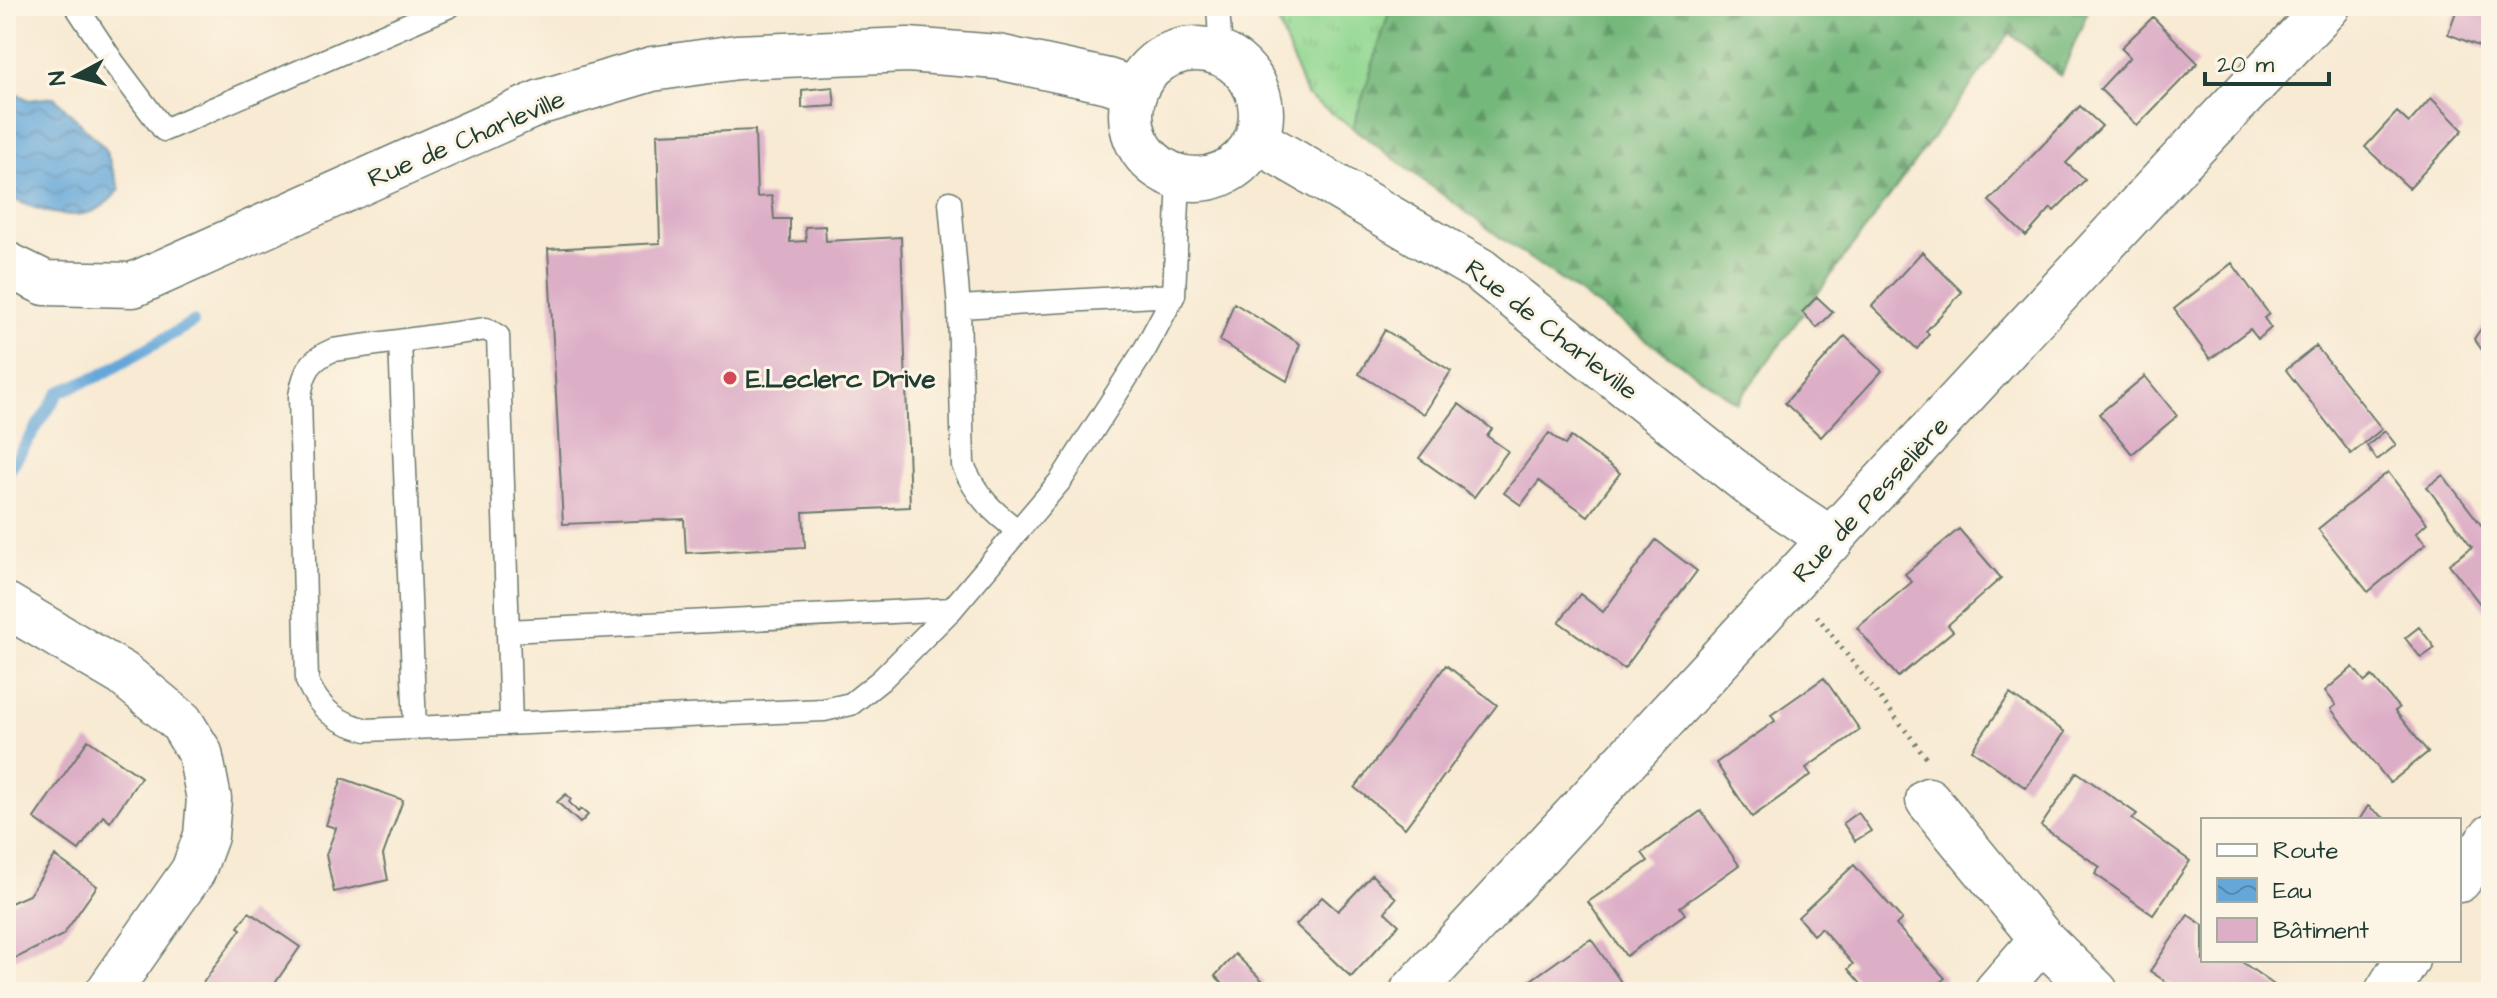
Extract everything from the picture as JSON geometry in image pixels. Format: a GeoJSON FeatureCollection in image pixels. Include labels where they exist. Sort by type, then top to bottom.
{"type":"FeatureCollection","features":[{"type":"Feature","properties":{"kind":"street","name":"Rue de Pesselière"},"geometry":{"type":"LineString","coordinates":[[1412,992],[2173,169],[2328,6]]}},
{"type":"Feature","properties":{"kind":"street"},"geometry":{"type":"LineString","coordinates":[[1201,49],[1221,54],[1238,65],[1252,81],[1259,100],[1261,121],[1256,140],[1244,159],[1228,172],[1208,179],[1179,177],[1152,163],[1140,148],[1132,129],[1131,110],[1135,90],[1146,73],[1161,59],[1180,51],[1201,49]]}},
{"type":"Feature","properties":{"kind":"street","name":"Rue de Charleville"},"geometry":{"type":"LineString","coordinates":[[6,264],[45,283],[133,285],[541,102],[652,69],[737,57],[908,50],[998,57],[1108,81],[1135,90]]}},
{"type":"Feature","properties":{"kind":"street","name":"Rue de Charleville"},"geometry":{"type":"LineString","coordinates":[[1256,140],[1480,270],[1756,489],[1832,540]]}},
{"type":"Feature","properties":{"kind":"street"},"geometry":{"type":"LineString","coordinates":[[6,605],[123,674],[181,722],[200,753],[209,799],[206,836],[193,871],[108,992]]}},
{"type":"Feature","properties":{"kind":"street"},"geometry":{"type":"LineString","coordinates":[[1928,800],[2042,939],[2096,992]]}},
{"type":"Feature","properties":{"kind":"street"},"geometry":{"type":"LineString","coordinates":[[2461,877],[2491,837]]}},
{"type":"Feature","properties":{"kind":"street"},"geometry":{"type":"LineString","coordinates":[[1996,992],[2042,939]]}},
{"type":"Feature","properties":{"kind":"street"},"geometry":{"type":"LineString","coordinates":[[2387,992],[2406,962]]}},
{"type":"Feature","properties":{"kind":"lane"},"geometry":{"type":"LineString","coordinates":[[76,6],[164,130],[450,6]]}},
{"type":"Feature","properties":{"kind":"lane"},"geometry":{"type":"LineString","coordinates":[[1218,6],[1221,54]]}},
{"type":"Feature","properties":{"kind":"lane"},"geometry":{"type":"LineString","coordinates":[[511,723],[498,336],[486,329],[333,350],[316,357],[304,373],[300,396],[307,681],[314,697],[328,714],[345,724],[367,730],[824,710],[851,704],[881,680],[952,609],[1061,480],[1145,349],[1174,295],[1179,177]]}},
{"type":"Feature","properties":{"kind":"lane"},"geometry":{"type":"LineString","coordinates":[[950,202],[959,307],[963,465],[972,487],[990,510],[1018,531]]}},
{"type":"Feature","properties":{"kind":"lane"},"geometry":{"type":"LineString","coordinates":[[959,307],[1174,295]]}},
{"type":"Feature","properties":{"kind":"lane"},"geometry":{"type":"LineString","coordinates":[[400,341],[415,728]]}},
{"type":"Feature","properties":{"kind":"lane"},"geometry":{"type":"LineString","coordinates":[[508,631],[952,609]]}},
{"type":"Feature","properties":{"kind":"path"},"geometry":{"type":"LineString","coordinates":[[1792,583],[1930,763],[1928,800]]}},
{"type":"Feature","properties":{"kind":"green space"},"geometry":{"type":"Polygon","coordinates":[[[1272,6],[1391,6],[1353,128],[1306,95],[1272,6]]]}},
{"type":"Feature","properties":{"kind":"green space"},"geometry":{"type":"Polygon","coordinates":[[[1391,6],[2090,6],[2061,76],[2010,33],[1737,403],[1509,244],[1353,128],[1391,6]]]}},
{"type":"Feature","properties":{"kind":"water"},"geometry":{"type":"Polygon","coordinates":[[[12,91],[29,100],[54,97],[105,148],[120,190],[97,210],[71,215],[38,209],[6,196],[6,92],[12,91]]]}},
{"type":"Feature","properties":{"kind":"building"},"geometry":{"type":"Polygon","coordinates":[[[2458,6],[2491,6],[2491,51],[2448,34],[2458,6]]]}},
{"type":"Feature","properties":{"kind":"building"},"geometry":{"type":"Polygon","coordinates":[[[2153,17],[2198,63],[2137,126],[2100,89],[2130,57],[2121,48],[2153,17]]]}},
{"type":"Feature","properties":{"kind":"building"},"geometry":{"type":"Polygon","coordinates":[[[833,87],[835,106],[802,108],[802,90],[833,87]]]}},
{"type":"Feature","properties":{"kind":"building"},"geometry":{"type":"Polygon","coordinates":[[[2431,98],[2463,130],[2409,188],[2365,147],[2397,112],[2409,123],[2431,98]]]}},
{"type":"Feature","properties":{"kind":"building"},"geometry":{"type":"Polygon","coordinates":[[[2080,106],[2102,126],[2066,163],[2085,180],[2054,211],[2051,208],[2026,236],[1989,201],[2080,106]]]}},
{"type":"Feature","properties":{"kind":"building","name":"E.Leclerc Drive"},"geometry":{"type":"Polygon","coordinates":[[[755,130],[757,197],[772,196],[774,219],[790,219],[790,242],[806,241],[805,227],[825,226],[826,241],[901,237],[910,507],[803,512],[805,547],[686,553],[684,519],[563,524],[548,249],[660,243],[657,134],[755,130]]]}},
{"type":"Feature","properties":{"kind":"building"},"geometry":{"type":"Polygon","coordinates":[[[1922,252],[1962,292],[1926,331],[1929,334],[1917,349],[1872,306],[1922,252]]]}},
{"type":"Feature","properties":{"kind":"building"},"geometry":{"type":"Polygon","coordinates":[[[2232,263],[2269,314],[2264,318],[2271,328],[2258,339],[2250,329],[2210,359],[2174,309],[2232,263]]]}},
{"type":"Feature","properties":{"kind":"building"},"geometry":{"type":"Polygon","coordinates":[[[1817,297],[1833,312],[1817,328],[1802,312],[1817,297]]]}},
{"type":"Feature","properties":{"kind":"building"},"geometry":{"type":"Polygon","coordinates":[[[1234,303],[1300,344],[1287,381],[1220,341],[1234,303]]]}},
{"type":"Feature","properties":{"kind":"building"},"geometry":{"type":"Polygon","coordinates":[[[2491,314],[2491,362],[2474,339],[2491,314]]]}},
{"type":"Feature","properties":{"kind":"building"},"geometry":{"type":"Polygon","coordinates":[[[1385,330],[1451,371],[1424,414],[1359,374],[1385,330]]]}},
{"type":"Feature","properties":{"kind":"building"},"geometry":{"type":"Polygon","coordinates":[[[1845,336],[1882,371],[1821,437],[1785,403],[1845,336]]]}},
{"type":"Feature","properties":{"kind":"building"},"geometry":{"type":"Polygon","coordinates":[[[2316,346],[2382,429],[2351,454],[2286,370],[2316,346]]]}},
{"type":"Feature","properties":{"kind":"building"},"geometry":{"type":"Polygon","coordinates":[[[2145,376],[2177,416],[2132,454],[2099,414],[2145,376]]]}},
{"type":"Feature","properties":{"kind":"building"},"geometry":{"type":"Polygon","coordinates":[[[1459,404],[1492,429],[1487,436],[1508,451],[1474,497],[1419,458],[1459,404]]]}},
{"type":"Feature","properties":{"kind":"building"},"geometry":{"type":"Polygon","coordinates":[[[2385,431],[2396,445],[2377,460],[2367,446],[2385,431]]]}},
{"type":"Feature","properties":{"kind":"building"},"geometry":{"type":"Polygon","coordinates":[[[1549,433],[1565,445],[1571,437],[1620,473],[1588,516],[1539,481],[1521,505],[1504,493],[1549,433]]]}},
{"type":"Feature","properties":{"kind":"building"},"geometry":{"type":"Polygon","coordinates":[[[2388,472],[2427,523],[2416,533],[2426,544],[2368,592],[2318,529],[2388,472]]]}},
{"type":"Feature","properties":{"kind":"building"},"geometry":{"type":"Polygon","coordinates":[[[2443,475],[2491,538],[2491,554],[2483,560],[2491,571],[2491,618],[2449,564],[2472,547],[2427,487],[2443,475]]]}},
{"type":"Feature","properties":{"kind":"building"},"geometry":{"type":"Polygon","coordinates":[[[1959,529],[2001,578],[1948,625],[1953,631],[1898,677],[1857,628],[1912,582],[1905,574],[1959,529]]]}},
{"type":"Feature","properties":{"kind":"building"},"geometry":{"type":"Polygon","coordinates":[[[1656,540],[1697,571],[1624,669],[1559,622],[1580,594],[1603,612],[1656,540]]]}},
{"type":"Feature","properties":{"kind":"building"},"geometry":{"type":"Polygon","coordinates":[[[2419,627],[2435,648],[2421,658],[2405,638],[2419,627]]]}},
{"type":"Feature","properties":{"kind":"building"},"geometry":{"type":"Polygon","coordinates":[[[1446,665],[1497,705],[1405,828],[1355,788],[1446,665]]]}},
{"type":"Feature","properties":{"kind":"building"},"geometry":{"type":"Polygon","coordinates":[[[2353,667],[2365,682],[2372,676],[2399,708],[2395,711],[2428,752],[2390,783],[2331,709],[2336,705],[2325,691],[2353,667]]]}},
{"type":"Feature","properties":{"kind":"building"},"geometry":{"type":"Polygon","coordinates":[[[1824,678],[1860,730],[1806,768],[1811,775],[1752,817],[1716,763],[1775,721],[1771,715],[1824,678]]]}},
{"type":"Feature","properties":{"kind":"building"},"geometry":{"type":"Polygon","coordinates":[[[2010,694],[2065,732],[2026,788],[1972,750],[2010,694]]]}},
{"type":"Feature","properties":{"kind":"building"},"geometry":{"type":"Polygon","coordinates":[[[88,740],[141,777],[110,822],[103,816],[79,850],[34,818],[88,740]]]}},
{"type":"Feature","properties":{"kind":"building"},"geometry":{"type":"Polygon","coordinates":[[[2077,772],[2137,814],[2132,819],[2190,861],[2153,915],[2095,874],[2100,867],[2041,826],[2077,772]]]}},
{"type":"Feature","properties":{"kind":"building"},"geometry":{"type":"Polygon","coordinates":[[[342,778],[403,800],[383,855],[388,880],[334,892],[326,855],[336,828],[326,825],[342,778]]]}},
{"type":"Feature","properties":{"kind":"building"},"geometry":{"type":"Polygon","coordinates":[[[566,794],[578,812],[581,809],[588,815],[580,823],[557,802],[566,794]]]}},
{"type":"Feature","properties":{"kind":"building"},"geometry":{"type":"Polygon","coordinates":[[[2368,806],[2384,818],[2360,818],[2368,806]]]}},
{"type":"Feature","properties":{"kind":"building"},"geometry":{"type":"Polygon","coordinates":[[[1701,811],[1739,865],[1680,907],[1685,914],[1626,956],[1588,902],[1648,861],[1642,853],[1701,811]]]}},
{"type":"Feature","properties":{"kind":"building"},"geometry":{"type":"Polygon","coordinates":[[[1858,812],[1871,831],[1855,841],[1843,823],[1858,812]]]}},
{"type":"Feature","properties":{"kind":"building"},"geometry":{"type":"Polygon","coordinates":[[[55,856],[97,886],[63,935],[6,963],[6,905],[29,895],[55,856]]]}},
{"type":"Feature","properties":{"kind":"building"},"geometry":{"type":"Polygon","coordinates":[[[1854,865],[1902,919],[1896,925],[1945,978],[1930,992],[1868,992],[1848,969],[1853,964],[1821,928],[1813,935],[1798,917],[1854,865]]]}},
{"type":"Feature","properties":{"kind":"building"},"geometry":{"type":"Polygon","coordinates":[[[1372,875],[1396,898],[1385,912],[1399,925],[1351,977],[1296,925],[1322,897],[1338,911],[1372,875]]]}},
{"type":"Feature","properties":{"kind":"building"},"geometry":{"type":"Polygon","coordinates":[[[249,912],[300,947],[269,992],[201,992],[198,990],[241,929],[238,927],[249,912]]]}},
{"type":"Feature","properties":{"kind":"building"},"geometry":{"type":"Polygon","coordinates":[[[2188,915],[2201,924],[2201,962],[2242,962],[2284,992],[2181,992],[2150,971],[2188,915]]]}},
{"type":"Feature","properties":{"kind":"building"},"geometry":{"type":"Polygon","coordinates":[[[1591,939],[1628,992],[1514,992],[1573,950],[1591,939]]]}},
{"type":"Feature","properties":{"kind":"building"},"geometry":{"type":"Polygon","coordinates":[[[1235,954],[1264,982],[1255,992],[1225,992],[1228,988],[1215,976],[1235,954]]]}},
{"type":"Feature","properties":{"kind":"waterway"},"geometry":{"type":"LineString","coordinates":[[6,475],[59,392],[101,375],[193,322]]}},
{"type":"Feature","properties":{"kind":"place","name":"E.Leclerc Drive"},"geometry":{"type":"Point","coordinates":[730,378]}}]}
